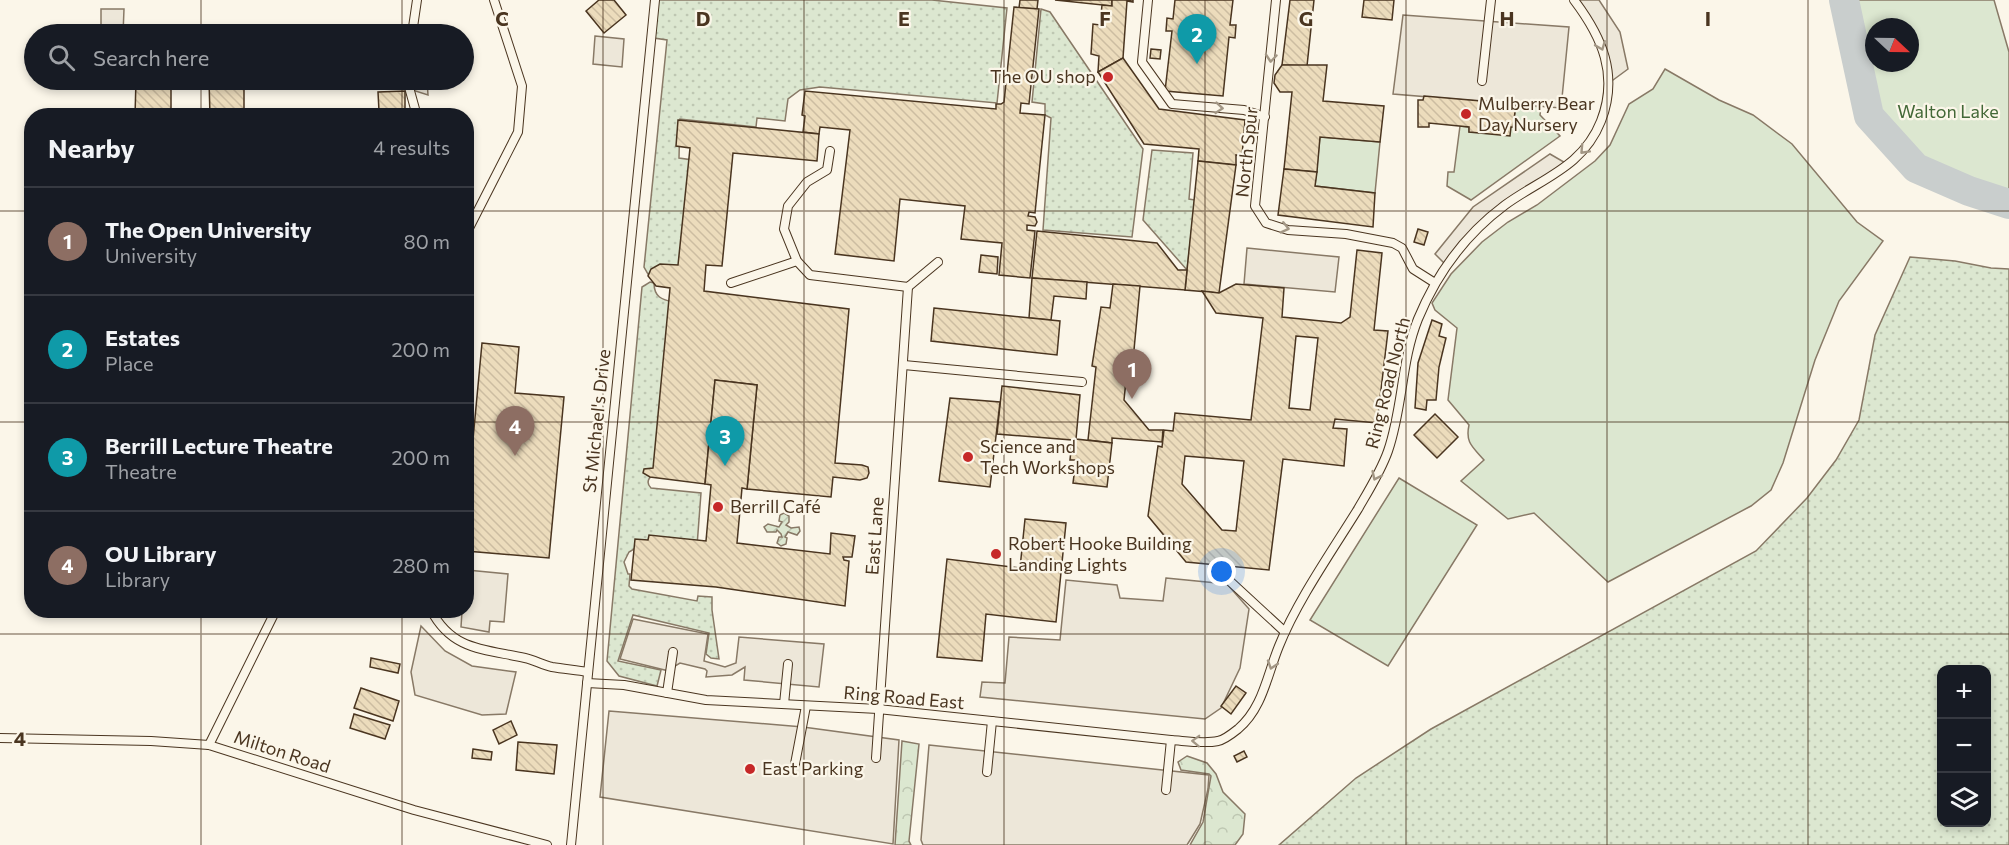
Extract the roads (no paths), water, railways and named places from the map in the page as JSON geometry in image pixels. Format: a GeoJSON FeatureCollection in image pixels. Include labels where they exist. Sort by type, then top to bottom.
{"type":"FeatureCollection","features":[{"type":"Feature","properties":{"kind":"lane"},"geometry":{"type":"LineString","coordinates":[[413,24],[417,0]]}},
{"type":"Feature","properties":{"kind":"lane"},"geometry":{"type":"LineString","coordinates":[[474,218],[518,132],[522,86],[494,0]]}},
{"type":"Feature","properties":{"kind":"lane","name":"St Michael's Drive"},"geometry":{"type":"LineString","coordinates":[[571,845],[655,0]]}},
{"type":"Feature","properties":{"kind":"lane"},"geometry":{"type":"LineString","coordinates":[[1148,0],[1142,62],[1172,104],[1244,110],[1265,117]]}},
{"type":"Feature","properties":{"kind":"lane","name":"North Spur"},"geometry":{"type":"LineString","coordinates":[[1276,0],[1255,206],[1266,223],[1288,230],[1346,234],[1393,243],[1402,248],[1413,269],[1435,283]]}},
{"type":"Feature","properties":{"kind":"lane"},"geometry":{"type":"LineString","coordinates":[[1482,81],[1491,0]]}},
{"type":"Feature","properties":{"kind":"lane","name":"Ring Road North"},"geometry":{"type":"LineString","coordinates":[[1220,741],[1239,728],[1254,711],[1285,632],[1372,484],[1388,451],[1406,357],[1418,320],[1446,265],[1477,228],[1506,205],[1569,165],[1590,143],[1602,120],[1609,83],[1605,50],[1590,21],[1574,0]]}},
{"type":"Feature","properties":{"kind":"lane"},"geometry":{"type":"LineString","coordinates":[[410,90],[415,108]]}},
{"type":"Feature","properties":{"kind":"lane"},"geometry":{"type":"LineString","coordinates":[[830,151],[827,170],[807,182],[788,206],[784,229],[796,261],[810,274],[908,287],[938,262]]}},
{"type":"Feature","properties":{"kind":"lane"},"geometry":{"type":"LineString","coordinates":[[731,283],[796,261]]}},
{"type":"Feature","properties":{"kind":"lane","name":"East Lane"},"geometry":{"type":"LineString","coordinates":[[876,758],[908,287]]}},
{"type":"Feature","properties":{"kind":"lane"},"geometry":{"type":"LineString","coordinates":[[903,365],[1082,382]]}},
{"type":"Feature","properties":{"kind":"lane"},"geometry":{"type":"LineString","coordinates":[[1221,573],[1285,632]]}},
{"type":"Feature","properties":{"kind":"lane"},"geometry":{"type":"LineString","coordinates":[[209,745],[272,618]]}},
{"type":"Feature","properties":{"kind":"lane"},"geometry":{"type":"LineString","coordinates":[[435,618],[439,626],[460,642],[495,653],[528,658],[550,666],[588,672]]}},
{"type":"Feature","properties":{"kind":"lane"},"geometry":{"type":"LineString","coordinates":[[667,693],[673,652]]}},
{"type":"Feature","properties":{"kind":"lane"},"geometry":{"type":"LineString","coordinates":[[784,704],[788,664]]}},
{"type":"Feature","properties":{"kind":"lane","name":"Ring Road East"},"geometry":{"type":"LineString","coordinates":[[587,683],[624,685],[706,700],[878,710],[1172,740],[1220,741]]}},
{"type":"Feature","properties":{"kind":"lane"},"geometry":{"type":"LineString","coordinates":[[795,764],[806,706]]}},
{"type":"Feature","properties":{"kind":"lane"},"geometry":{"type":"LineString","coordinates":[[987,772],[992,721]]}},
{"type":"Feature","properties":{"kind":"lane","name":"Milton Road"},"geometry":{"type":"LineString","coordinates":[[0,738],[151,741],[209,745],[414,810],[547,845]]}},
{"type":"Feature","properties":{"kind":"lane"},"geometry":{"type":"LineString","coordinates":[[1166,790],[1172,740]]}},
{"type":"Feature","properties":{"kind":"waterway"},"geometry":{"type":"LineString","coordinates":[[1844,0],[1869,116],[1916,168],[1969,191],[2009,204]]}},
{"type":"Feature","properties":{"kind":"place","name":"Estates"},"geometry":{"type":"Point","coordinates":[1197,64]}},
{"type":"Feature","properties":{"kind":"place","name":"The OU shop"},"geometry":{"type":"Point","coordinates":[1108,77]}},
{"type":"Feature","properties":{"kind":"place","name":"Mulberry Bear Day Nursery"},"geometry":{"type":"Point","coordinates":[1466,114]}},
{"type":"Feature","properties":{"kind":"place","name":"The Open University"},"geometry":{"type":"Point","coordinates":[1132,399]}},
{"type":"Feature","properties":{"kind":"place","name":"OU Library"},"geometry":{"type":"Point","coordinates":[515,456]}},
{"type":"Feature","properties":{"kind":"place","name":"Science and Tech Workshops"},"geometry":{"type":"Point","coordinates":[968,457]}},
{"type":"Feature","properties":{"kind":"place","name":"Berrill Lecture Theatre"},"geometry":{"type":"Point","coordinates":[725,466]}},
{"type":"Feature","properties":{"kind":"place","name":"Berrill Café"},"geometry":{"type":"Point","coordinates":[718,507]}},
{"type":"Feature","properties":{"kind":"place","name":"Robert Hooke Building Landing Lights"},"geometry":{"type":"Point","coordinates":[996,554]}},
{"type":"Feature","properties":{"kind":"place","name":"East Parking"},"geometry":{"type":"Point","coordinates":[750,769]}},
{"type":"Feature","properties":{"kind":"park label","name":"Walton Lake"},"geometry":{"type":"Point","coordinates":[1948,112]}}]}
